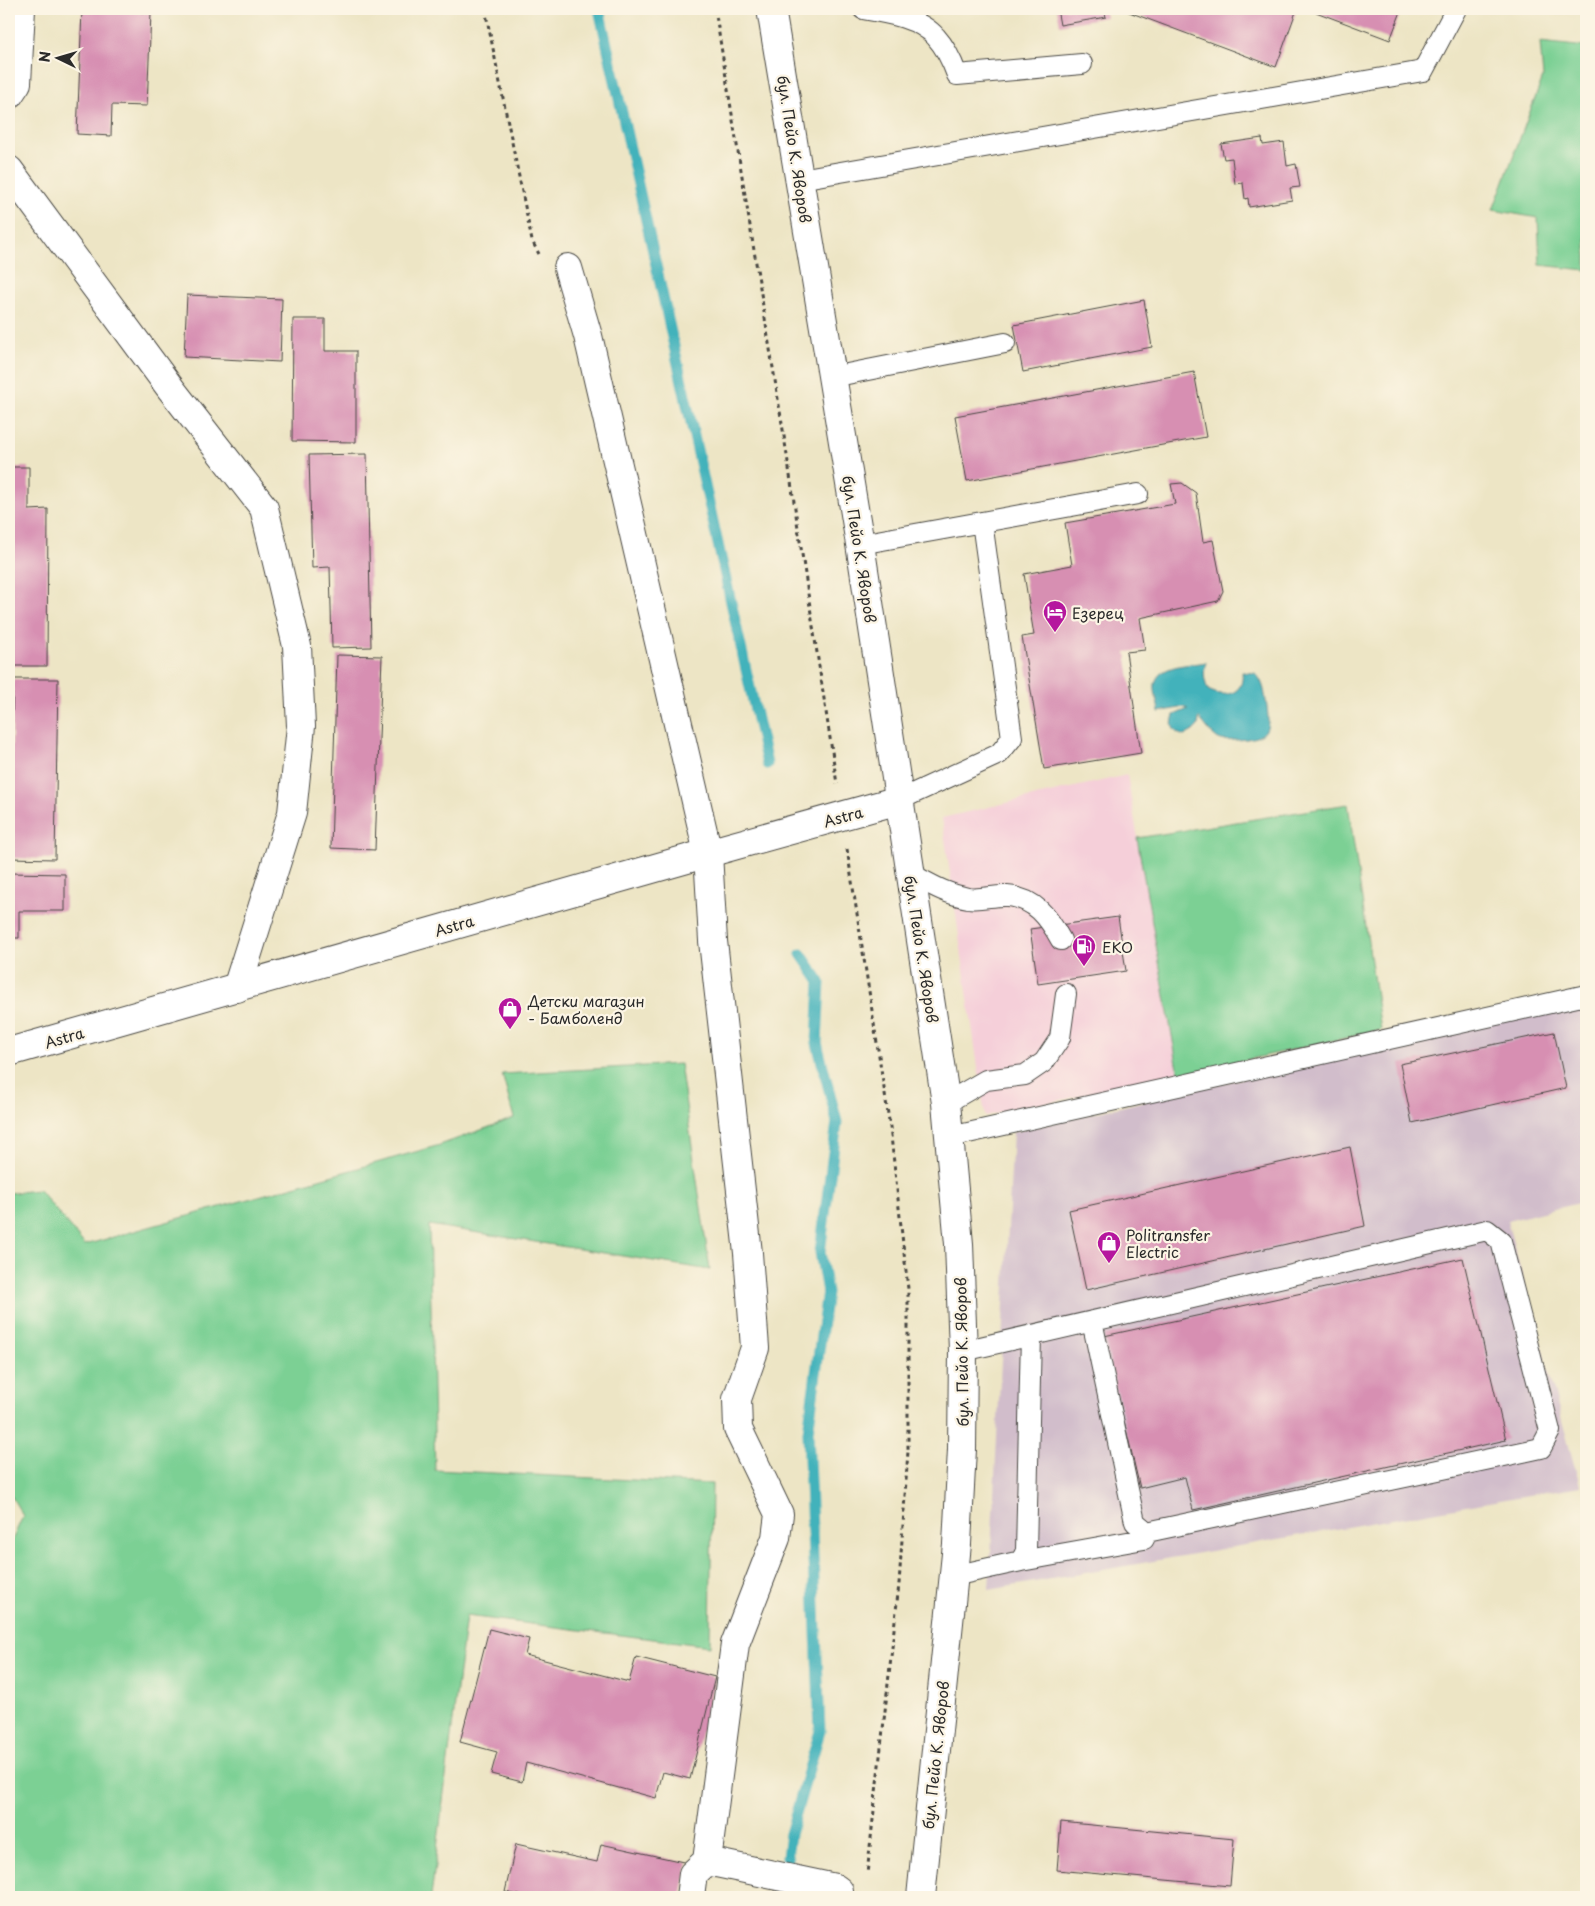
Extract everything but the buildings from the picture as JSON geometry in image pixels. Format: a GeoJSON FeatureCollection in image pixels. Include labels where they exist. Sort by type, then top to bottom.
{"type":"FeatureCollection","features":[{"type":"Feature","properties":{"kind":"street"},"geometry":{"type":"LineString","coordinates":[[9,95],[17,83],[21,9]]}},
{"type":"Feature","properties":{"kind":"street","name":"бул. Пейо К. Яворов"},"geometry":{"type":"LineString","coordinates":[[771,9],[860,544],[946,1103],[959,1244],[963,1351],[962,1449],[953,1576],[920,1897]]}},
{"type":"Feature","properties":{"kind":"street"},"geometry":{"type":"LineString","coordinates":[[9,170],[172,389],[264,508],[297,646],[301,726],[292,814],[237,988]]}},
{"type":"Feature","properties":{"kind":"street"},"geometry":{"type":"LineString","coordinates":[[568,268],[588,336],[708,853],[713,941],[748,1253],[755,1348],[738,1399],[738,1429],[779,1514],[776,1538],[735,1644],[707,1861],[693,1874],[690,1897]]}},
{"type":"Feature","properties":{"kind":"street","name":"Astra"},"geometry":{"type":"LineString","coordinates":[[9,1052],[899,800]]}},
{"type":"Feature","properties":{"kind":"street"},"geometry":{"type":"LineString","coordinates":[[707,1861],[741,1867],[837,1893]]}},
{"type":"Feature","properties":{"kind":"lane"},"geometry":{"type":"LineString","coordinates":[[863,9],[908,18],[935,36],[949,55],[958,75],[1082,64]]}},
{"type":"Feature","properties":{"kind":"lane"},"geometry":{"type":"LineString","coordinates":[[800,179],[1423,71],[1456,9]]}},
{"type":"Feature","properties":{"kind":"lane"},"geometry":{"type":"LineString","coordinates":[[832,377],[1005,343]]}},
{"type":"Feature","properties":{"kind":"lane"},"geometry":{"type":"LineString","coordinates":[[860,544],[1138,494]]}},
{"type":"Feature","properties":{"kind":"lane"},"geometry":{"type":"LineString","coordinates":[[899,800],[999,754],[1012,738],[982,522]]}},
{"type":"Feature","properties":{"kind":"lane"},"geometry":{"type":"LineString","coordinates":[[911,874],[946,893],[970,898],[1008,896],[1034,904],[1051,921],[1062,940]]}},
{"type":"Feature","properties":{"kind":"lane"},"geometry":{"type":"LineString","coordinates":[[946,1103],[986,1080],[1025,1075],[1044,1062],[1060,1038],[1066,994]]}},
{"type":"Feature","properties":{"kind":"lane"},"geometry":{"type":"LineString","coordinates":[[950,1137],[1586,995]]}},
{"type":"Feature","properties":{"kind":"lane"},"geometry":{"type":"LineString","coordinates":[[963,1351],[1487,1230],[1501,1240],[1550,1431],[1541,1448],[1147,1532]]}},
{"type":"Feature","properties":{"kind":"lane"},"geometry":{"type":"LineString","coordinates":[[1092,1321],[1135,1522],[1147,1532]]}},
{"type":"Feature","properties":{"kind":"lane"},"geometry":{"type":"LineString","coordinates":[[1020,1561],[1026,1551],[1031,1335]]}},
{"type":"Feature","properties":{"kind":"lane"},"geometry":{"type":"LineString","coordinates":[[953,1576],[1020,1561],[1144,1539],[1147,1532]]}},
{"type":"Feature","properties":{"kind":"path"},"geometry":{"type":"LineString","coordinates":[[486,9],[532,240],[538,254],[555,264],[568,268]]}},
{"type":"Feature","properties":{"kind":"path"},"geometry":{"type":"LineString","coordinates":[[715,9],[784,436],[890,1127],[908,1290],[908,1451],[899,1584],[867,1878]]}},
{"type":"Feature","properties":{"kind":"shaded area"},"geometry":{"type":"Polygon","coordinates":[[[1127,775],[1179,1075],[985,1116],[942,818],[1127,775]]]}},
{"type":"Feature","properties":{"kind":"shaded area"},"geometry":{"type":"Polygon","coordinates":[[[1586,998],[1586,1201],[1507,1221],[1580,1486],[989,1590],[1013,1132],[1586,998]]]}},
{"type":"Feature","properties":{"kind":"green space"},"geometry":{"type":"Polygon","coordinates":[[[1540,42],[1586,47],[1586,270],[1540,265],[1538,218],[1493,210],[1543,77],[1540,42]]]}},
{"type":"Feature","properties":{"kind":"green space"},"geometry":{"type":"Polygon","coordinates":[[[1348,804],[1381,1030],[1179,1075],[1137,838],[1348,804]]]}},
{"type":"Feature","properties":{"kind":"green space"},"geometry":{"type":"Polygon","coordinates":[[[680,1064],[710,1270],[429,1225],[435,1470],[712,1484],[710,1646],[466,1616],[431,1897],[9,1897],[9,1547],[23,1516],[9,1492],[9,1193],[39,1190],[85,1245],[440,1145],[514,1118],[502,1074],[680,1064]]]}},
{"type":"Feature","properties":{"kind":"water"},"geometry":{"type":"Polygon","coordinates":[[[1206,662],[1204,673],[1206,683],[1208,690],[1214,693],[1227,694],[1237,690],[1242,679],[1242,672],[1255,673],[1258,676],[1264,689],[1268,711],[1267,726],[1261,735],[1247,739],[1222,740],[1214,736],[1199,718],[1198,726],[1184,736],[1177,733],[1173,728],[1173,719],[1174,715],[1188,709],[1184,707],[1159,712],[1155,687],[1157,677],[1168,669],[1206,662]]]}},
{"type":"Feature","properties":{"kind":"waterway"},"geometry":{"type":"LineString","coordinates":[[599,9],[767,764]]}},
{"type":"Feature","properties":{"kind":"waterway"},"geometry":{"type":"LineString","coordinates":[[782,1897],[790,1834],[820,1731],[808,1432],[827,1292],[820,1252],[837,1122],[817,1043],[820,982],[801,954]]}},
{"type":"Feature","properties":{"kind":"place","name":"Езерец"},"geometry":{"type":"Point","coordinates":[1055,633]}},
{"type":"Feature","properties":{"kind":"place","name":"EKO"},"geometry":{"type":"Point","coordinates":[1084,967]}},
{"type":"Feature","properties":{"kind":"place","name":"Детски магазин - Бамболенд"},"geometry":{"type":"Point","coordinates":[510,1030]}},
{"type":"Feature","properties":{"kind":"place","name":"Politransfer Electric"},"geometry":{"type":"Point","coordinates":[1109,1264]}}]}
